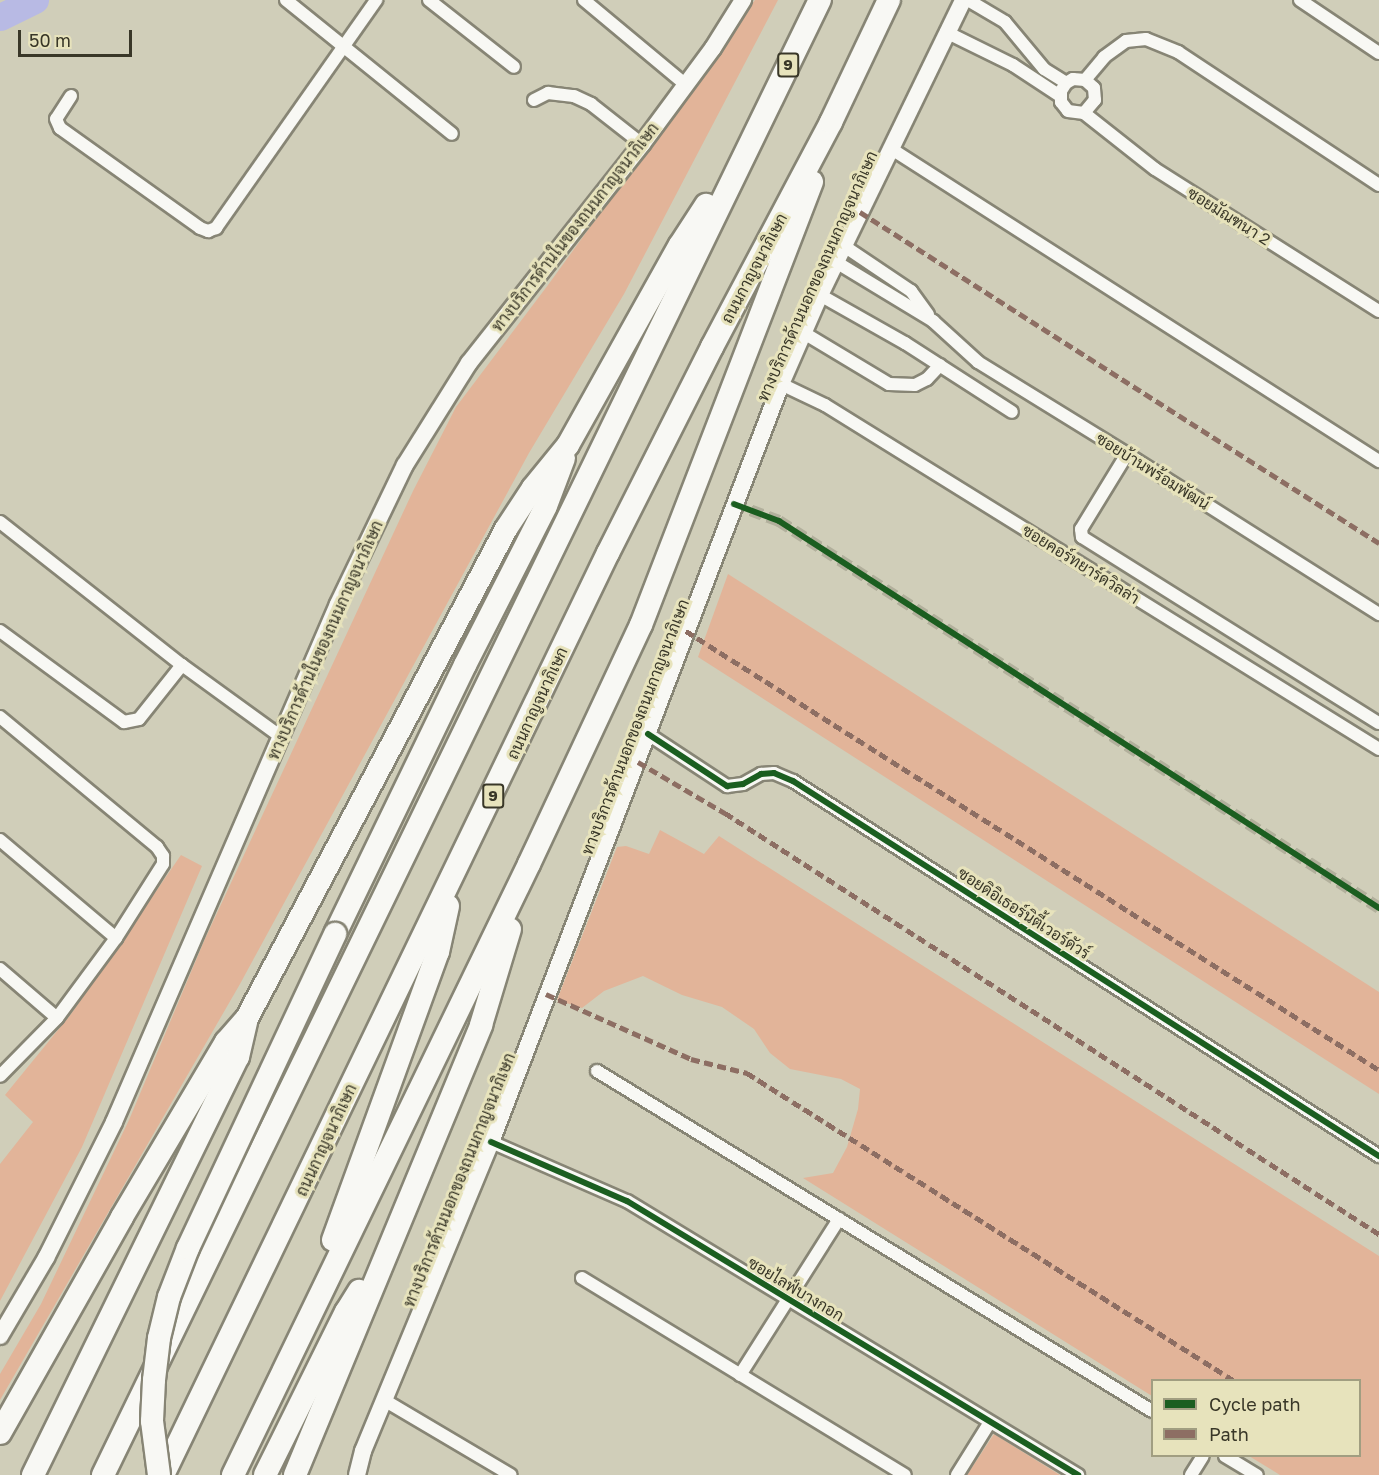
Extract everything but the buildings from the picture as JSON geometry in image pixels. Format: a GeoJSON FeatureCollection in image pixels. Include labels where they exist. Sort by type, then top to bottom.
{"type":"FeatureCollection","features":[{"type":"Feature","properties":{"kind":"highway","name":"9"},"geometry":{"type":"LineString","coordinates":[[103,1475],[820,0]]}},
{"type":"Feature","properties":{"kind":"highway","name":"ถนนกาญจนาภิเษก"},"geometry":{"type":"LineString","coordinates":[[163,1475],[400,981],[454,878],[608,553],[712,347],[831,122],[889,0]]}},
{"type":"Feature","properties":{"kind":"highway"},"geometry":{"type":"LineString","coordinates":[[233,1475],[529,864],[641,625],[722,410],[794,232],[831,122]]}},
{"type":"Feature","properties":{"kind":"highway"},"geometry":{"type":"LineString","coordinates":[[159,1475],[152,1421],[159,1338],[169,1297],[188,1248],[335,934],[465,665],[546,506],[568,445],[680,245],[756,129]]}},
{"type":"Feature","properties":{"kind":"highway"},"geometry":{"type":"LineString","coordinates":[[0,1433],[122,1217],[226,1042],[247,1018],[506,529],[533,488],[568,445]]}},
{"type":"Feature","properties":{"kind":"highway"},"geometry":{"type":"LineString","coordinates":[[295,1475],[481,1025],[529,864]]}},
{"type":"Feature","properties":{"kind":"highway"},"geometry":{"type":"LineString","coordinates":[[314,1308],[329,1250],[438,952],[454,878]]}},
{"type":"Feature","properties":{"kind":"highway"},"geometry":{"type":"LineString","coordinates":[[33,1475],[238,1057],[247,1018]]}},
{"type":"Feature","properties":{"kind":"highway"},"geometry":{"type":"LineString","coordinates":[[265,1475],[346,1312],[392,1239]]}},
{"type":"Feature","properties":{"kind":"main road","name":"ทางบริการด้านในของถนนกาญจนาภิเษก"},"geometry":{"type":"LineString","coordinates":[[0,1336],[46,1258],[114,1122],[338,604],[400,475],[448,393],[506,313],[642,144],[686,85],[743,0]]}},
{"type":"Feature","properties":{"kind":"main road","name":"ทางบริการด้านนอกของถนนกาญจนาภิเษก"},"geometry":{"type":"LineString","coordinates":[[357,1475],[363,1451],[491,1142],[781,384],[820,295],[963,0]]}},
{"type":"Feature","properties":{"kind":"street"},"geometry":{"type":"LineString","coordinates":[[286,0],[452,134]]}},
{"type":"Feature","properties":{"kind":"street"},"geometry":{"type":"LineString","coordinates":[[71,96],[56,119],[60,128],[200,228],[208,231],[216,228],[376,0]]}},
{"type":"Feature","properties":{"kind":"street"},"geometry":{"type":"LineString","coordinates":[[429,0],[514,67]]}},
{"type":"Feature","properties":{"kind":"street"},"geometry":{"type":"LineString","coordinates":[[584,0],[686,85]]}},
{"type":"Feature","properties":{"kind":"street"},"geometry":{"type":"LineString","coordinates":[[968,0],[1005,22],[1044,69],[1066,83]]}},
{"type":"Feature","properties":{"kind":"street"},"geometry":{"type":"LineString","coordinates":[[1300,0],[1379,53]]}},
{"type":"Feature","properties":{"kind":"street","name":"ซอยมัณฑนา 2"},"geometry":{"type":"LineString","coordinates":[[946,32],[1013,65],[1060,96],[1068,111],[1084,113],[1155,169],[1379,311]]}},
{"type":"Feature","properties":{"kind":"street"},"geometry":{"type":"LineString","coordinates":[[1085,80],[1104,57],[1126,41],[1146,39],[1178,52],[1379,185]]}},
{"type":"Feature","properties":{"kind":"street"},"geometry":{"type":"LineString","coordinates":[[1060,96],[1066,83],[1073,79],[1085,80],[1094,88],[1096,94],[1093,106],[1084,113]]}},
{"type":"Feature","properties":{"kind":"street"},"geometry":{"type":"LineString","coordinates":[[534,100],[548,93],[574,96],[591,104],[642,144]]}},
{"type":"Feature","properties":{"kind":"street"},"geometry":{"type":"LineString","coordinates":[[890,148],[1379,461]]}},
{"type":"Feature","properties":{"kind":"street","name":"ซอยบ้านพร้อมพัฒน์"},"geometry":{"type":"LineString","coordinates":[[844,246],[911,291],[933,321]]}},
{"type":"Feature","properties":{"kind":"street","name":"ซอยบ้านพร้อมพัฒน์"},"geometry":{"type":"LineString","coordinates":[[836,262],[933,321],[978,362],[1379,614]]}},
{"type":"Feature","properties":{"kind":"street"},"geometry":{"type":"LineString","coordinates":[[820,295],[939,365],[1012,412]]}},
{"type":"Feature","properties":{"kind":"street"},"geometry":{"type":"LineString","coordinates":[[804,333],[889,384],[915,385],[927,380],[939,365]]}},
{"type":"Feature","properties":{"kind":"street","name":"ซอยคอร์ทยาร์ดวิลล่า"},"geometry":{"type":"LineString","coordinates":[[781,384],[825,405],[1379,749]]}},
{"type":"Feature","properties":{"kind":"street"},"geometry":{"type":"LineString","coordinates":[[1127,454],[1081,528],[1082,537],[1379,723]]}},
{"type":"Feature","properties":{"kind":"street"},"geometry":{"type":"LineString","coordinates":[[0,522],[182,665],[281,737]]}},
{"type":"Feature","properties":{"kind":"street"},"geometry":{"type":"LineString","coordinates":[[0,631],[124,722],[139,719],[182,665]]}},
{"type":"Feature","properties":{"kind":"street"},"geometry":{"type":"LineString","coordinates":[[0,717],[157,847],[163,856],[163,864],[116,938],[57,1018],[0,1076]]}},
{"type":"Feature","properties":{"kind":"street","name":"ซอยดิอิเธอร์นิตี้เวอร์ดัวร์"},"geometry":{"type":"LineString","coordinates":[[648,735],[727,786],[743,784],[761,774],[774,773],[793,781],[1379,1156]]}},
{"type":"Feature","properties":{"kind":"street"},"geometry":{"type":"LineString","coordinates":[[0,840],[116,938]]}},
{"type":"Feature","properties":{"kind":"street"},"geometry":{"type":"LineString","coordinates":[[0,969],[57,1018]]}},
{"type":"Feature","properties":{"kind":"street"},"geometry":{"type":"LineString","coordinates":[[597,1071],[1151,1410]]}},
{"type":"Feature","properties":{"kind":"street","name":"ซอยไลฟ์บางกอก"},"geometry":{"type":"LineString","coordinates":[[491,1142],[627,1201],[786,1300],[1078,1475]]}},
{"type":"Feature","properties":{"kind":"street"},"geometry":{"type":"LineString","coordinates":[[740,1375],[839,1219]]}},
{"type":"Feature","properties":{"kind":"street"},"geometry":{"type":"LineString","coordinates":[[582,1278],[905,1475]]}},
{"type":"Feature","properties":{"kind":"street"},"geometry":{"type":"LineString","coordinates":[[384,1400],[511,1475]]}},
{"type":"Feature","properties":{"kind":"street"},"geometry":{"type":"LineString","coordinates":[[957,1475],[990,1422]]}},
{"type":"Feature","properties":{"kind":"street"},"geometry":{"type":"LineString","coordinates":[[1191,1475],[1202,1457]]}},
{"type":"Feature","properties":{"kind":"street"},"geometry":{"type":"LineString","coordinates":[[1228,1457],[1257,1475]]}},
{"type":"Feature","properties":{"kind":"shaded area"},"geometry":{"type":"Polygon","coordinates":[[[755,0],[778,0],[624,294],[529,453],[240,984],[0,1400],[0,1374],[41,1304],[129,1120],[204,941],[413,491],[456,407],[548,285],[755,0]]]}},
{"type":"Feature","properties":{"kind":"shaded area"},"geometry":{"type":"Polygon","coordinates":[[[728,574],[1379,992],[1379,1094],[698,657],[728,574]]]}},
{"type":"Feature","properties":{"kind":"shaded area"},"geometry":{"type":"Polygon","coordinates":[[[660,830],[704,854],[719,836],[1379,1256],[1379,1475],[1280,1475],[1251,1457],[1361,1457],[1361,1379],[1151,1379],[1151,1395],[803,1178],[833,1173],[847,1147],[858,1109],[860,1089],[841,1079],[790,1069],[770,1053],[754,1029],[722,1007],[682,995],[643,976],[604,991],[582,1008],[557,1000],[617,847],[626,846],[649,854],[660,830]]]}},
{"type":"Feature","properties":{"kind":"shaded area"},"geometry":{"type":"Polygon","coordinates":[[[181,855],[202,866],[82,1147],[0,1301],[0,1164],[33,1122],[5,1095],[71,1014],[181,855]]]}},
{"type":"Feature","properties":{"kind":"shaded area"},"geometry":{"type":"Polygon","coordinates":[[[994,1434],[1060,1475],[967,1475],[994,1434]]]}},
{"type":"Feature","properties":{"kind":"waterway"},"geometry":{"type":"LineString","coordinates":[[0,17],[35,0]]}},
{"type":"Feature","properties":{"kind":"tunnel"},"geometry":{"type":"LineString","coordinates":[[734,504],[779,521],[1379,908]]}},
{"type":"Feature","properties":{"kind":"marked path"},"geometry":{"type":"LineString","coordinates":[[860,212],[1379,543]]}},
{"type":"Feature","properties":{"kind":"marked path"},"geometry":{"type":"LineString","coordinates":[[686,631],[1379,1070]]}},
{"type":"Feature","properties":{"kind":"marked path"},"geometry":{"type":"LineString","coordinates":[[638,762],[725,813],[1379,1234]]}},
{"type":"Feature","properties":{"kind":"marked path"},"geometry":{"type":"LineString","coordinates":[[546,994],[691,1059],[747,1073],[1231,1379]]}},
{"type":"Feature","properties":{"kind":"cycle path"},"geometry":{"type":"LineString","coordinates":[[734,504],[779,521],[1379,908]]}},
{"type":"Feature","properties":{"kind":"cycle path"},"geometry":{"type":"LineString","coordinates":[[648,734],[727,786],[743,784],[761,774],[774,773],[793,781],[1379,1156]]}},
{"type":"Feature","properties":{"kind":"cycle path"},"geometry":{"type":"LineString","coordinates":[[491,1142],[627,1201],[1078,1475]]}}]}
